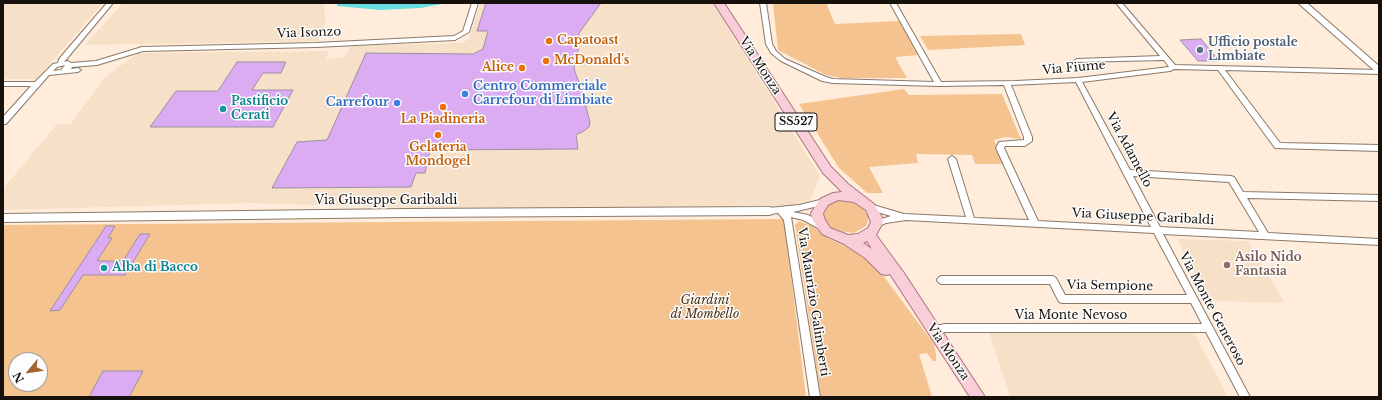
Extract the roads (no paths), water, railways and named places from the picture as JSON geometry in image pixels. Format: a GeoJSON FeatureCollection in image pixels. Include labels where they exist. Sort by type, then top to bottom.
{"type":"FeatureCollection","features":[{"type":"Feature","properties":{"kind":"main road","name":"Via Monza"},"geometry":{"type":"LineString","coordinates":[[719,3],[827,170],[858,199]]}},
{"type":"Feature","properties":{"kind":"main road","name":"Via Monza"},"geometry":{"type":"LineString","coordinates":[[827,170],[831,192],[827,200]]}},
{"type":"Feature","properties":{"kind":"main road"},"geometry":{"type":"LineString","coordinates":[[846,196],[858,199],[870,207],[876,217],[872,231],[860,239],[848,240],[832,235],[821,226],[817,212],[819,207],[827,200],[846,196]]}},
{"type":"Feature","properties":{"kind":"main road","name":"Via Monza"},"geometry":{"type":"LineString","coordinates":[[872,231],[918,307],[978,397]]}},
{"type":"Feature","properties":{"kind":"main road","name":"Via Monza"},"geometry":{"type":"LineString","coordinates":[[848,240],[870,254],[879,262],[918,307]]}},
{"type":"Feature","properties":{"kind":"street"},"geometry":{"type":"LineString","coordinates":[[52,72],[53,66],[61,63],[110,3]]}},
{"type":"Feature","properties":{"kind":"street","name":"Via Isonzo"},"geometry":{"type":"LineString","coordinates":[[61,63],[68,63],[70,65],[97,63],[142,49],[316,45],[382,40],[455,38],[466,32],[475,3]]}},
{"type":"Feature","properties":{"kind":"street","name":"Via Fiume"},"geometry":{"type":"LineString","coordinates":[[764,3],[769,44],[776,54],[783,60],[824,79],[833,81],[939,84],[1007,83],[1078,80],[1170,69],[1173,67],[1379,71]]}},
{"type":"Feature","properties":{"kind":"street"},"geometry":{"type":"LineString","coordinates":[[894,3],[939,84]]}},
{"type":"Feature","properties":{"kind":"street"},"geometry":{"type":"LineString","coordinates":[[1119,3],[1173,67]]}},
{"type":"Feature","properties":{"kind":"street"},"geometry":{"type":"LineString","coordinates":[[1302,3],[1379,71]]}},
{"type":"Feature","properties":{"kind":"street","name":"Via Isonzo"},"geometry":{"type":"LineString","coordinates":[[64,71],[92,68],[120,56]]}},
{"type":"Feature","properties":{"kind":"street"},"geometry":{"type":"LineString","coordinates":[[1077,61],[1165,58]]}},
{"type":"Feature","properties":{"kind":"street"},"geometry":{"type":"LineString","coordinates":[[3,122],[38,83],[52,72],[64,71],[70,65]]}},
{"type":"Feature","properties":{"kind":"street"},"geometry":{"type":"LineString","coordinates":[[1220,68],[1278,146],[1379,148]]}},
{"type":"Feature","properties":{"kind":"street","name":"Via Adamello"},"geometry":{"type":"LineString","coordinates":[[1078,80],[1157,231]]}},
{"type":"Feature","properties":{"kind":"street"},"geometry":{"type":"LineString","coordinates":[[3,84],[38,83]]}},
{"type":"Feature","properties":{"kind":"street"},"geometry":{"type":"LineString","coordinates":[[1007,83],[1028,137],[1028,141],[1025,143],[1002,144],[1000,148],[1035,224]]}},
{"type":"Feature","properties":{"kind":"street"},"geometry":{"type":"LineString","coordinates":[[952,159],[972,220]]}},
{"type":"Feature","properties":{"kind":"street"},"geometry":{"type":"LineString","coordinates":[[1127,173],[1231,179],[1266,237]]}},
{"type":"Feature","properties":{"kind":"street"},"geometry":{"type":"LineString","coordinates":[[1241,195],[1379,198]]}},
{"type":"Feature","properties":{"kind":"street","name":"Via Giuseppe Garibaldi"},"geometry":{"type":"LineString","coordinates":[[3,218],[406,213],[769,211],[799,208],[827,200]]}},
{"type":"Feature","properties":{"kind":"street","name":"Via Giuseppe Garibaldi"},"geometry":{"type":"LineString","coordinates":[[870,207],[906,217]]}},
{"type":"Feature","properties":{"kind":"street","name":"Via Giuseppe Garibaldi"},"geometry":{"type":"LineString","coordinates":[[769,211],[805,217],[821,226]]}},
{"type":"Feature","properties":{"kind":"street","name":"Via Maurizio Galimberti"},"geometry":{"type":"LineString","coordinates":[[782,213],[788,219],[815,397]]}},
{"type":"Feature","properties":{"kind":"street","name":"Via Giuseppe Garibaldi"},"geometry":{"type":"LineString","coordinates":[[872,231],[878,223],[885,220],[906,217],[1379,242]]}},
{"type":"Feature","properties":{"kind":"street","name":"Via Monte Generoso"},"geometry":{"type":"LineString","coordinates":[[1157,231],[1245,397]]}},
{"type":"Feature","properties":{"kind":"street","name":"Via Sempione"},"geometry":{"type":"LineString","coordinates":[[941,280],[1054,280],[1062,299],[1192,299]]}},
{"type":"Feature","properties":{"kind":"street","name":"Via Monte Nevoso"},"geometry":{"type":"LineString","coordinates":[[934,330],[945,328],[1208,328]]}},
{"type":"Feature","properties":{"kind":"water"},"geometry":{"type":"Polygon","coordinates":[[[337,3],[447,3],[421,8],[380,10],[337,6],[337,3]]]}},
{"type":"Feature","properties":{"kind":"place","name":"Capatoast"},"geometry":{"type":"Point","coordinates":[549,41]}},
{"type":"Feature","properties":{"kind":"place","name":"Ufficio postale Limbiate"},"geometry":{"type":"Point","coordinates":[1200,50]}},
{"type":"Feature","properties":{"kind":"place","name":"McDonald's"},"geometry":{"type":"Point","coordinates":[546,61]}},
{"type":"Feature","properties":{"kind":"place","name":"Alice"},"geometry":{"type":"Point","coordinates":[522,68]}},
{"type":"Feature","properties":{"kind":"place","name":"Centro Commerciale Carrefour di Limbiate"},"geometry":{"type":"Point","coordinates":[465,94]}},
{"type":"Feature","properties":{"kind":"place","name":"Carrefour"},"geometry":{"type":"Point","coordinates":[397,103]}},
{"type":"Feature","properties":{"kind":"place","name":"La Piadineria"},"geometry":{"type":"Point","coordinates":[443,107]}},
{"type":"Feature","properties":{"kind":"place","name":"Pastificio Cerati"},"geometry":{"type":"Point","coordinates":[223,109]}},
{"type":"Feature","properties":{"kind":"place","name":"Gelateria Mondogel"},"geometry":{"type":"Point","coordinates":[438,135]}},
{"type":"Feature","properties":{"kind":"place","name":"Asilo Nido Fantasia"},"geometry":{"type":"Point","coordinates":[1227,265]}},
{"type":"Feature","properties":{"kind":"place","name":"Alba di Bacco"},"geometry":{"type":"Point","coordinates":[104,268]}},
{"type":"Feature","properties":{"kind":"park label","name":"Giardini di Mombello"},"geometry":{"type":"Point","coordinates":[705,308]}}]}
